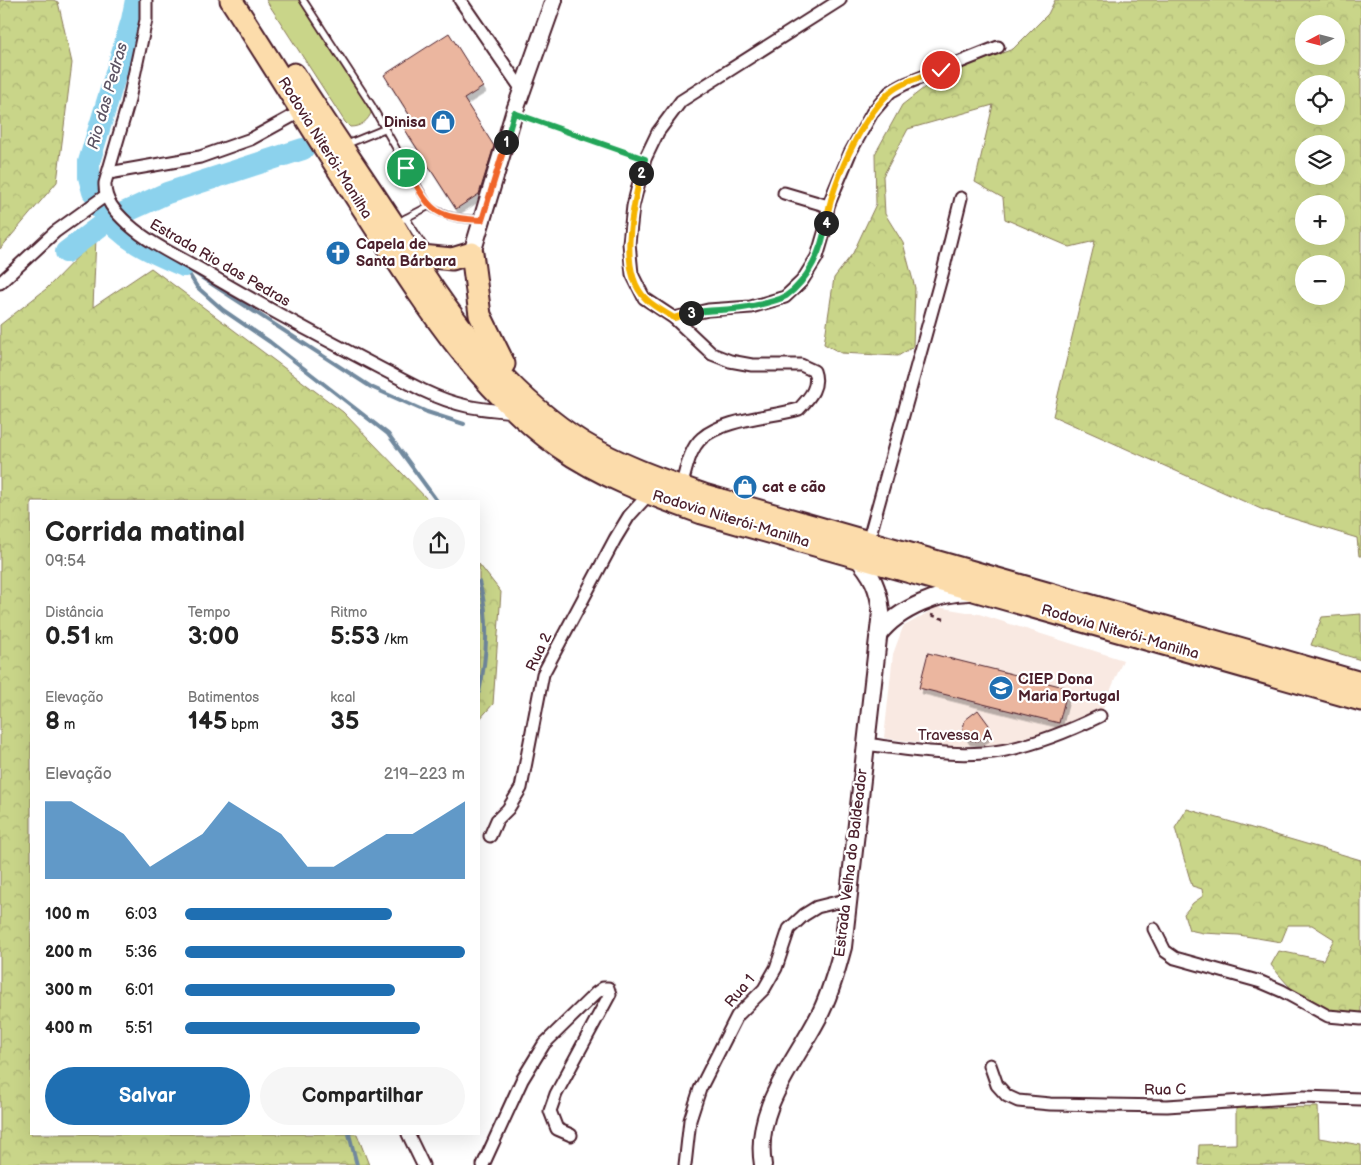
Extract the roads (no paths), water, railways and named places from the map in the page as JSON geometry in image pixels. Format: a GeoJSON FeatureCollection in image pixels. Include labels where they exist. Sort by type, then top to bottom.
{"type":"FeatureCollection","features":[{"type":"Feature","properties":{"kind":"highway","name":"Rodovia Niterói-Manilha"},"geometry":{"type":"LineString","coordinates":[[231,0],[300,112],[418,292],[468,360],[518,402],[546,416],[582,442],[615,460],[682,487],[984,592],[1361,700]]}},
{"type":"Feature","properties":{"kind":"highway","name":"Rodovia Niterói-Manilha"},"geometry":{"type":"LineString","coordinates":[[247,0],[340,146],[400,221],[465,332],[518,402],[559,447],[584,463],[649,494],[702,513],[862,549],[1361,683]]}},
{"type":"Feature","properties":{"kind":"highway"},"geometry":{"type":"LineString","coordinates":[[421,257],[452,259],[472,253],[480,315],[500,357],[518,402]]}},
{"type":"Feature","properties":{"kind":"main road"},"geometry":{"type":"LineString","coordinates":[[472,253],[514,113],[554,0]]}},
{"type":"Feature","properties":{"kind":"main road","name":"Estrada Velha do Baldeador"},"geometry":{"type":"LineString","coordinates":[[763,1165],[760,1146],[763,1121],[773,1097],[821,1011],[836,974],[843,947],[879,634],[880,597],[862,549]]}},
{"type":"Feature","properties":{"kind":"main road"},"geometry":{"type":"LineString","coordinates":[[879,634],[887,624],[899,615],[930,600],[964,592],[984,592]]}},
{"type":"Feature","properties":{"kind":"street"},"geometry":{"type":"LineString","coordinates":[[0,283],[54,232],[105,196],[105,183],[128,104],[146,20],[146,0]]}},
{"type":"Feature","properties":{"kind":"street"},"geometry":{"type":"LineString","coordinates":[[460,0],[522,90]]}},
{"type":"Feature","properties":{"kind":"street"},"geometry":{"type":"LineString","coordinates":[[682,487],[692,451],[702,438],[724,426],[798,409],[817,385],[817,378],[814,371],[801,365],[752,365],[730,361],[712,354],[674,318],[644,298],[632,274],[629,243],[633,206],[645,159],[658,132],[681,101],[840,0]]}},
{"type":"Feature","properties":{"kind":"street"},"geometry":{"type":"LineString","coordinates":[[674,318],[708,310],[752,307],[785,297],[802,281],[816,257],[825,230],[828,206],[850,153],[872,114],[890,92],[998,46]]}},
{"type":"Feature","properties":{"kind":"street"},"geometry":{"type":"LineString","coordinates":[[109,172],[200,157],[251,139],[300,112]]}},
{"type":"Feature","properties":{"kind":"street"},"geometry":{"type":"LineString","coordinates":[[784,192],[828,206]]}},
{"type":"Feature","properties":{"kind":"street","name":"Estrada Rio das Pedras"},"geometry":{"type":"LineString","coordinates":[[105,196],[128,224],[147,238],[267,309],[448,402],[471,408],[518,402]]}},
{"type":"Feature","properties":{"kind":"street"},"geometry":{"type":"LineString","coordinates":[[862,549],[944,271],[961,198]]}},
{"type":"Feature","properties":{"kind":"street","name":"Rua 2"},"geometry":{"type":"LineString","coordinates":[[490,836],[497,820],[508,809],[521,788],[543,674],[614,539],[649,494]]}},
{"type":"Feature","properties":{"kind":"street","name":"Travessa A"},"geometry":{"type":"LineString","coordinates":[[865,744],[920,751],[984,753],[1024,745],[1100,716]]}},
{"type":"Feature","properties":{"kind":"street","name":"Rua 1"},"geometry":{"type":"LineString","coordinates":[[684,1165],[690,1120],[700,1089],[737,1016],[764,989],[776,968],[789,929],[804,915],[817,907],[849,899]]}},
{"type":"Feature","properties":{"kind":"street"},"geometry":{"type":"LineString","coordinates":[[1154,929],[1164,951],[1174,958],[1261,982],[1328,1016],[1361,1019]]}},
{"type":"Feature","properties":{"kind":"street"},"geometry":{"type":"LineString","coordinates":[[483,1165],[522,1080],[544,1044],[596,993],[603,988],[608,988],[610,994],[556,1094],[550,1111],[557,1129],[571,1135]]}},
{"type":"Feature","properties":{"kind":"street","name":"Rua C"},"geometry":{"type":"LineString","coordinates":[[990,1065],[997,1086],[1007,1096],[1018,1101],[1050,1104],[1167,1106],[1304,1097],[1361,1099]]}},
{"type":"Feature","properties":{"kind":"street"},"geometry":{"type":"LineString","coordinates":[[408,1135],[423,1165]]}},
{"type":"Feature","properties":{"kind":"lane"},"geometry":{"type":"LineString","coordinates":[[303,0],[347,66],[429,206],[439,213],[453,217],[482,220]]}},
{"type":"Feature","properties":{"kind":"lane"},"geometry":{"type":"LineString","coordinates":[[340,146],[384,129]]}},
{"type":"Feature","properties":{"kind":"lane"},"geometry":{"type":"LineString","coordinates":[[400,221],[429,206]]}},
{"type":"Feature","properties":{"kind":"waterway","name":"Rio das Pedras"},"geometry":{"type":"LineString","coordinates":[[93,192],[89,177],[89,162],[132,20],[136,0]]}},
{"type":"Feature","properties":{"kind":"waterway"},"geometry":{"type":"LineString","coordinates":[[66,252],[108,220],[167,193],[303,149]]}},
{"type":"Feature","properties":{"kind":"waterway","name":"Rio das Pedras"},"geometry":{"type":"LineString","coordinates":[[101,210],[118,229],[138,244],[184,266]]}},
{"type":"Feature","properties":{"kind":"waterway"},"geometry":{"type":"LineString","coordinates":[[184,266],[197,287],[223,310],[270,342],[388,434],[436,500]]}},
{"type":"Feature","properties":{"kind":"waterway"},"geometry":{"type":"LineString","coordinates":[[187,268],[371,387],[427,412],[464,424]]}},
{"type":"Feature","properties":{"kind":"waterway"},"geometry":{"type":"LineString","coordinates":[[480,586],[486,623],[484,665],[480,687]]}},
{"type":"Feature","properties":{"kind":"waterway"},"geometry":{"type":"LineString","coordinates":[[349,1135],[357,1165]]}},
{"type":"Feature","properties":{"kind":"place","name":"Dinisa"},"geometry":{"type":"Point","coordinates":[443,122]}},
{"type":"Feature","properties":{"kind":"place","name":"Capela de Santa Bárbara"},"geometry":{"type":"Point","coordinates":[338,253]}},
{"type":"Feature","properties":{"kind":"place","name":"cat e cão"},"geometry":{"type":"Point","coordinates":[745,487]}},
{"type":"Feature","properties":{"kind":"place","name":"CIEP Dona Maria Portugal"},"geometry":{"type":"Point","coordinates":[1001,688]}}]}
